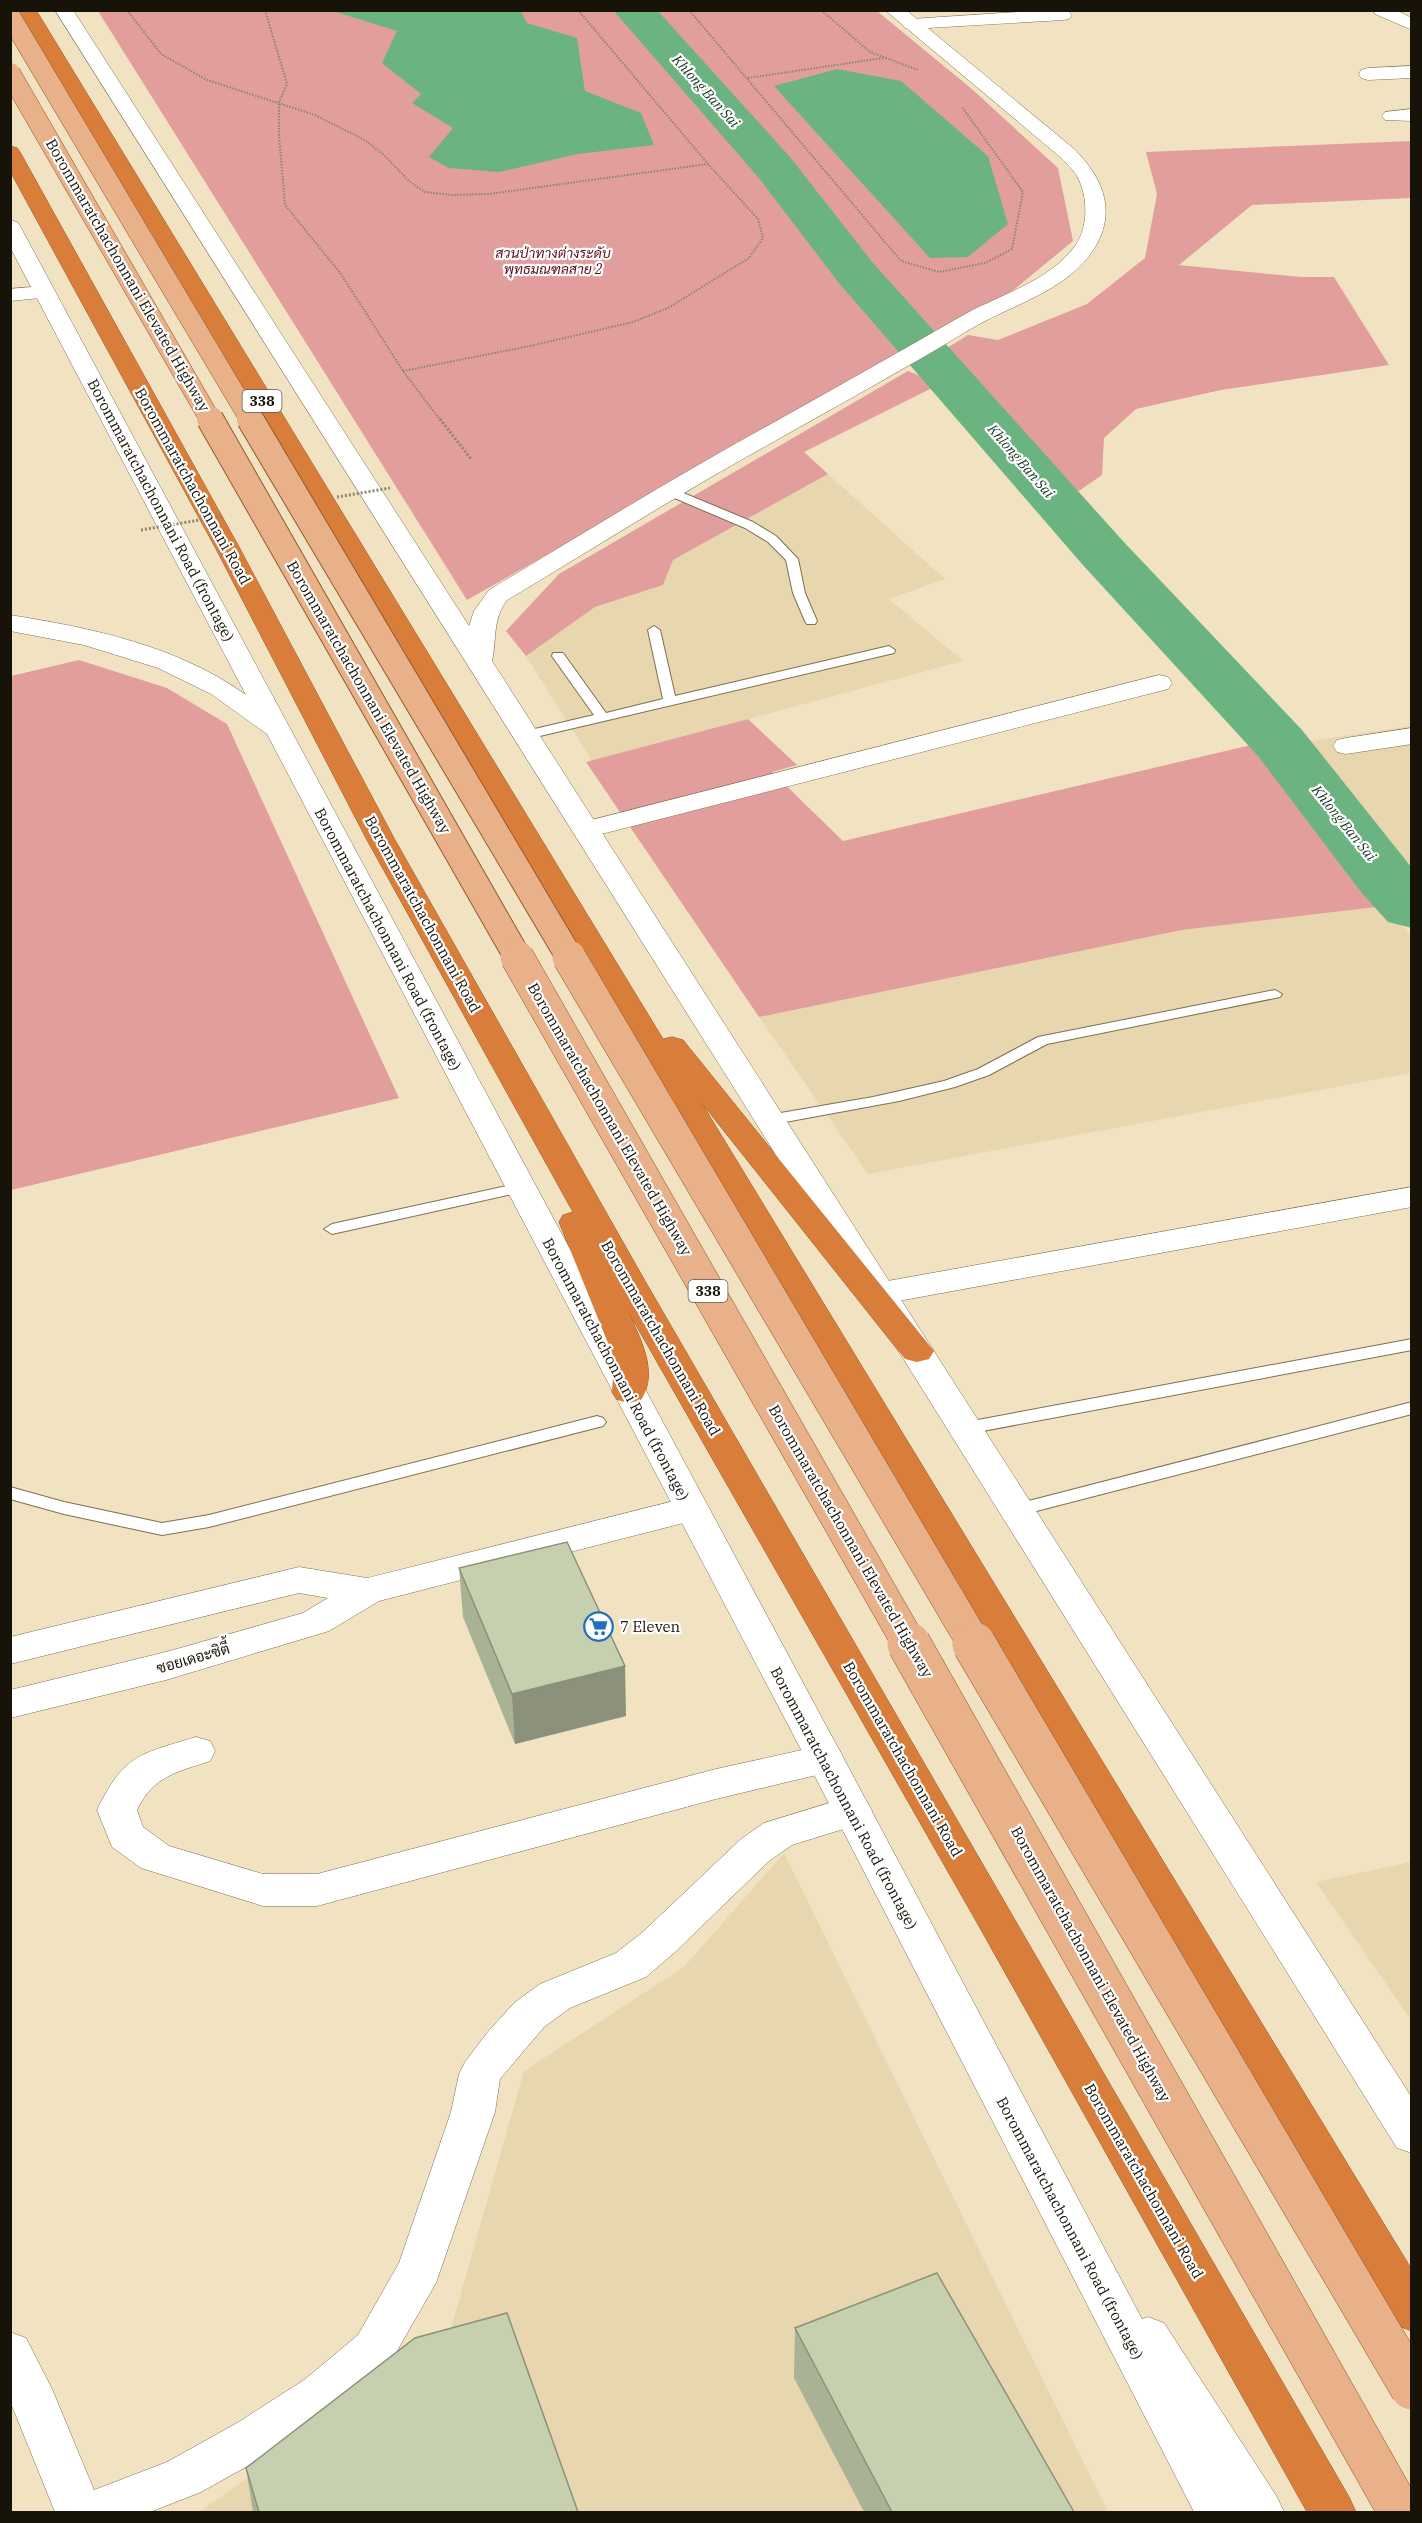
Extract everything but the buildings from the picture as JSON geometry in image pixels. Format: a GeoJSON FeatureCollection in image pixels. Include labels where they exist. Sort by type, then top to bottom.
{"type":"FeatureCollection","features":[{"type":"Feature","properties":{"kind":"highway","name":"338"},"geometry":{"type":"LineString","coordinates":[[27,10],[1412,2311]]}},
{"type":"Feature","properties":{"kind":"highway","name":"Borommaratchachonnani Road"},"geometry":{"type":"LineString","coordinates":[[10,152],[227,548],[381,840],[628,1281],[989,1908],[1332,2512]]}},
{"type":"Feature","properties":{"kind":"highway"},"geometry":{"type":"LineString","coordinates":[[603,964],[679,1054],[917,1351]]}},
{"type":"Feature","properties":{"kind":"highway"},"geometry":{"type":"LineString","coordinates":[[479,1014],[489,1066],[567,1204],[632,1358],[629,1392]]}},
{"type":"Feature","properties":{"kind":"main road","name":"338"},"geometry":{"type":"LineString","coordinates":[[63,10],[480,660],[769,1120],[882,1293],[1412,2135]]}},
{"type":"Feature","properties":{"kind":"main road"},"geometry":{"type":"LineString","coordinates":[[480,660],[486,610],[498,596],[669,491],[886,371],[974,319],[1028,293],[1061,270],[1084,249],[1096,222],[1095,199],[1087,176],[1066,152],[894,10]]}},
{"type":"Feature","properties":{"kind":"main road"},"geometry":{"type":"LineString","coordinates":[[1381,10],[1412,25]]}},
{"type":"Feature","properties":{"kind":"main road"},"geometry":{"type":"LineString","coordinates":[[911,24],[1063,15]]}},
{"type":"Feature","properties":{"kind":"main road","name":"Borommaratchachonnani Elevated Highway"},"geometry":{"type":"LineString","coordinates":[[10,16],[456,765],[1412,2388]]}},
{"type":"Feature","properties":{"kind":"main road"},"geometry":{"type":"LineString","coordinates":[[1368,74],[1412,72]]}},
{"type":"Feature","properties":{"kind":"main road","name":"Borommaratchachonnani Elevated Highway"},"geometry":{"type":"LineString","coordinates":[[10,73],[75,182],[999,1802],[1400,2512]]}},
{"type":"Feature","properties":{"kind":"main road","name":"Borommaratchachonnani Road (frontage)"},"geometry":{"type":"LineString","coordinates":[[10,226],[690,1509],[825,1759],[1219,2512]]}},
{"type":"Feature","properties":{"kind":"main road"},"geometry":{"type":"LineString","coordinates":[[10,295],[44,292]]}},
{"type":"Feature","properties":{"kind":"main road"},"geometry":{"type":"LineString","coordinates":[[10,623],[89,638],[176,667],[211,683],[280,734]]}},
{"type":"Feature","properties":{"kind":"main road"},"geometry":{"type":"LineString","coordinates":[[586,830],[1160,683]]}},
{"type":"Feature","properties":{"kind":"main road"},"geometry":{"type":"LineString","coordinates":[[1346,746],[1412,736]]}},
{"type":"Feature","properties":{"kind":"main road"},"geometry":{"type":"LineString","coordinates":[[882,1293],[1412,1197]]}},
{"type":"Feature","properties":{"kind":"main road","name":"ซอยเดอะซิตี้"},"geometry":{"type":"LineString","coordinates":[[10,1704],[190,1659],[316,1622],[367,1591],[690,1509]]}},
{"type":"Feature","properties":{"kind":"main road","name":"ซอยเดอะซิตี้"},"geometry":{"type":"LineString","coordinates":[[10,1651],[299,1580],[367,1591]]}},
{"type":"Feature","properties":{"kind":"main road"},"geometry":{"type":"LineString","coordinates":[[171,1611],[190,1659]]}},
{"type":"Feature","properties":{"kind":"main road"},"geometry":{"type":"LineString","coordinates":[[196,1751],[142,1771],[128,1786],[117,1810],[126,1836],[155,1857],[262,1890],[317,1890],[716,1784],[825,1759]]}},
{"type":"Feature","properties":{"kind":"main road"},"geometry":{"type":"LineString","coordinates":[[95,2512],[184,2477],[254,2438],[320,2395],[374,2349],[420,2269],[473,2112],[480,2074],[502,2045],[530,2015],[555,1996],[631,1965],[659,1942],[755,1850],[778,1834],[852,1811]]}},
{"type":"Feature","properties":{"kind":"main road"},"geometry":{"type":"LineString","coordinates":[[1030,2151],[1260,2512]]}},
{"type":"Feature","properties":{"kind":"main road"},"geometry":{"type":"LineString","coordinates":[[10,2352],[29,2389],[79,2512]]}},
{"type":"Feature","properties":{"kind":"lane"},"geometry":{"type":"LineString","coordinates":[[669,491],[749,525],[772,539],[792,560],[799,593],[811,621]]}},
{"type":"Feature","properties":{"kind":"lane"},"geometry":{"type":"LineString","coordinates":[[654,630],[670,703]]}},
{"type":"Feature","properties":{"kind":"lane"},"geometry":{"type":"LineString","coordinates":[[526,735],[890,650]]}},
{"type":"Feature","properties":{"kind":"lane"},"geometry":{"type":"LineString","coordinates":[[558,656],[603,718]]}},
{"type":"Feature","properties":{"kind":"lane"},"geometry":{"type":"LineString","coordinates":[[769,1120],[937,1088],[977,1074],[1025,1047],[1043,1040],[1275,994]]}},
{"type":"Feature","properties":{"kind":"lane"},"geometry":{"type":"LineString","coordinates":[[332,1229],[520,1188]]}},
{"type":"Feature","properties":{"kind":"lane"},"geometry":{"type":"LineString","coordinates":[[967,1428],[1412,1344]]}},
{"type":"Feature","properties":{"kind":"lane"},"geometry":{"type":"LineString","coordinates":[[1017,1510],[1412,1408]]}},
{"type":"Feature","properties":{"kind":"lane"},"geometry":{"type":"LineString","coordinates":[[10,1493],[64,1508],[162,1529],[209,1521],[597,1422]]}},
{"type":"Feature","properties":{"kind":"path"},"geometry":{"type":"LineString","coordinates":[[127,10],[160,54],[207,80],[315,115],[363,140],[383,154],[410,182],[425,192],[452,195],[489,194],[708,164]]}},
{"type":"Feature","properties":{"kind":"path"},"geometry":{"type":"LineString","coordinates":[[265,10],[287,84],[279,102],[279,136],[285,205],[341,274],[403,371],[471,459]]}},
{"type":"Feature","properties":{"kind":"path"},"geometry":{"type":"LineString","coordinates":[[403,371],[530,346],[633,322],[668,308],[749,258],[763,238],[758,219],[708,164],[578,10]]}},
{"type":"Feature","properties":{"kind":"path"},"geometry":{"type":"LineString","coordinates":[[689,10],[901,261],[939,272],[985,263],[1012,249],[1023,192],[956,99]]}},
{"type":"Feature","properties":{"kind":"path"},"geometry":{"type":"LineString","coordinates":[[821,10],[870,52],[923,73]]}},
{"type":"Feature","properties":{"kind":"path"},"geometry":{"type":"LineString","coordinates":[[747,78],[885,57]]}},
{"type":"Feature","properties":{"kind":"shaded area"},"geometry":{"type":"Polygon","coordinates":[[[333,11],[521,11],[527,23],[577,38],[585,91],[641,113],[654,145],[578,154],[499,172],[449,168],[429,157],[453,128],[412,103],[421,94],[382,63],[397,31],[333,11]]]}},
{"type":"Feature","properties":{"kind":"shaded area"},"geometry":{"type":"Polygon","coordinates":[[[837,69],[901,81],[988,156],[1008,224],[968,257],[930,258],[774,86],[837,69]]]}},
{"type":"Feature","properties":{"kind":"shaded area"},"geometry":{"type":"Polygon","coordinates":[[[828,474],[945,579],[889,599],[963,661],[592,761],[526,656],[595,607],[663,585],[673,560],[828,474]]]}},
{"type":"Feature","properties":{"kind":"shaded area"},"geometry":{"type":"Polygon","coordinates":[[[1411,726],[1411,875],[1310,741],[1411,726]]]}},
{"type":"Feature","properties":{"kind":"shaded area"},"geometry":{"type":"Polygon","coordinates":[[[1385,906],[1411,936],[1411,1073],[868,1174],[759,1017],[1182,930],[1385,906]]]}},
{"type":"Feature","properties":{"kind":"shaded area"},"geometry":{"type":"Polygon","coordinates":[[[784,1853],[1108,2512],[199,2512],[448,2339],[524,2071],[684,1967],[784,1853]]]}},
{"type":"Feature","properties":{"kind":"shaded area"},"geometry":{"type":"Polygon","coordinates":[[[1412,1862],[1411,2020],[1316,1882],[1412,1862]]]}},
{"type":"Feature","properties":{"kind":"green space","name":"สวนป่าทางต่างระดับ พุทธมณฑลสาย 2"},"geometry":{"type":"Polygon","coordinates":[[[98,11],[877,11],[973,90],[1058,168],[1073,241],[1011,292],[467,600],[98,11]]]}},
{"type":"Feature","properties":{"kind":"green space"},"geometry":{"type":"Polygon","coordinates":[[[1411,141],[1411,198],[1252,205],[1179,265],[1301,277],[1334,277],[1389,365],[1221,390],[1136,409],[1104,438],[1102,475],[1073,495],[942,351],[968,335],[998,340],[1087,304],[1145,258],[1157,194],[1146,152],[1411,141]]]}},
{"type":"Feature","properties":{"kind":"green space"},"geometry":{"type":"Polygon","coordinates":[[[908,371],[940,384],[804,452],[828,474],[673,560],[663,585],[595,607],[526,656],[506,631],[559,574],[908,371]]]}},
{"type":"Feature","properties":{"kind":"green space"},"geometry":{"type":"Polygon","coordinates":[[[79,660],[167,688],[227,724],[399,1098],[11,1190],[11,676],[79,660]]]}},
{"type":"Feature","properties":{"kind":"green space"},"geometry":{"type":"Polygon","coordinates":[[[748,719],[797,765],[772,772],[843,841],[1251,745],[1385,906],[1182,930],[759,1017],[586,762],[748,719]]]}},
{"type":"Feature","properties":{"kind":"waterway","name":"Khlong Ban Sai"},"geometry":{"type":"LineString","coordinates":[[634,10],[774,167],[856,273],[1102,552],[1280,743],[1384,878],[1412,908]]}},
{"type":"Feature","properties":{"kind":"place","name":"7 Eleven"},"geometry":{"type":"Point","coordinates":[599,1626]}}]}
